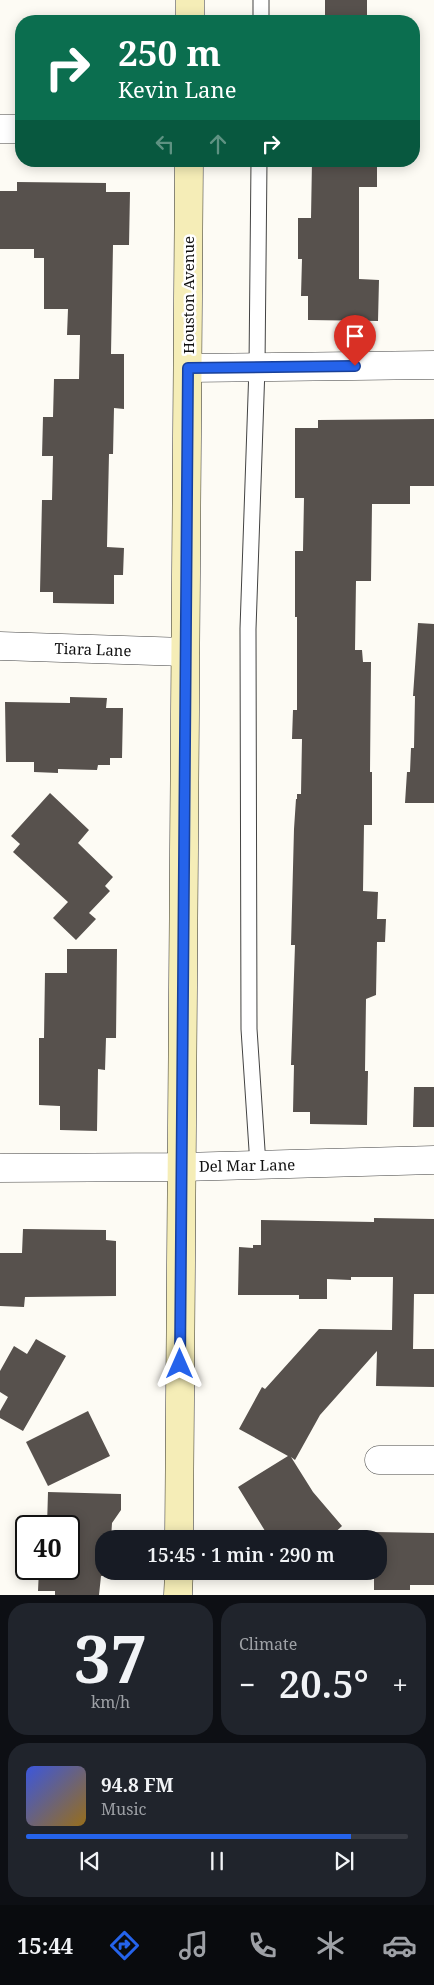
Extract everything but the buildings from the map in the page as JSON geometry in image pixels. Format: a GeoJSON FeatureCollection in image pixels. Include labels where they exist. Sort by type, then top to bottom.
{"type":"FeatureCollection","features":[{"type":"Feature","properties":{"kind":"street"},"geometry":{"type":"LineString","coordinates":[[190,0],[190,15]]}},
{"type":"Feature","properties":{"kind":"street"},"geometry":{"type":"LineString","coordinates":[[0,129],[15,129]]}},
{"type":"Feature","properties":{"kind":"street","name":"Houston Avenue"},"geometry":{"type":"LineString","coordinates":[[179,1530],[189,167]]}},
{"type":"Feature","properties":{"kind":"street"},"geometry":{"type":"LineString","coordinates":[[188,368],[434,364]]}},
{"type":"Feature","properties":{"kind":"street","name":"Tiara Lane"},"geometry":{"type":"LineString","coordinates":[[0,646],[185,652]]}},
{"type":"Feature","properties":{"kind":"street","name":"Del Mar Lane"},"geometry":{"type":"LineString","coordinates":[[0,1168],[258,1165],[434,1160]]}},
{"type":"Feature","properties":{"kind":"street"},"geometry":{"type":"LineString","coordinates":[[380,1460],[434,1460]]}},
{"type":"Feature","properties":{"kind":"street"},"geometry":{"type":"LineString","coordinates":[[178,1580],[178,1595]]}},
{"type":"Feature","properties":{"kind":"lane"},"geometry":{"type":"LineString","coordinates":[[261,15],[262,0]]}},
{"type":"Feature","properties":{"kind":"lane"},"geometry":{"type":"LineString","coordinates":[[258,1165],[249,1009],[248,629],[257,367],[259,167]]}},
{"type":"Feature","properties":{"kind":"route"},"geometry":{"type":"LineString","coordinates":[[180,1364],[188,368],[355,366]]}}]}
